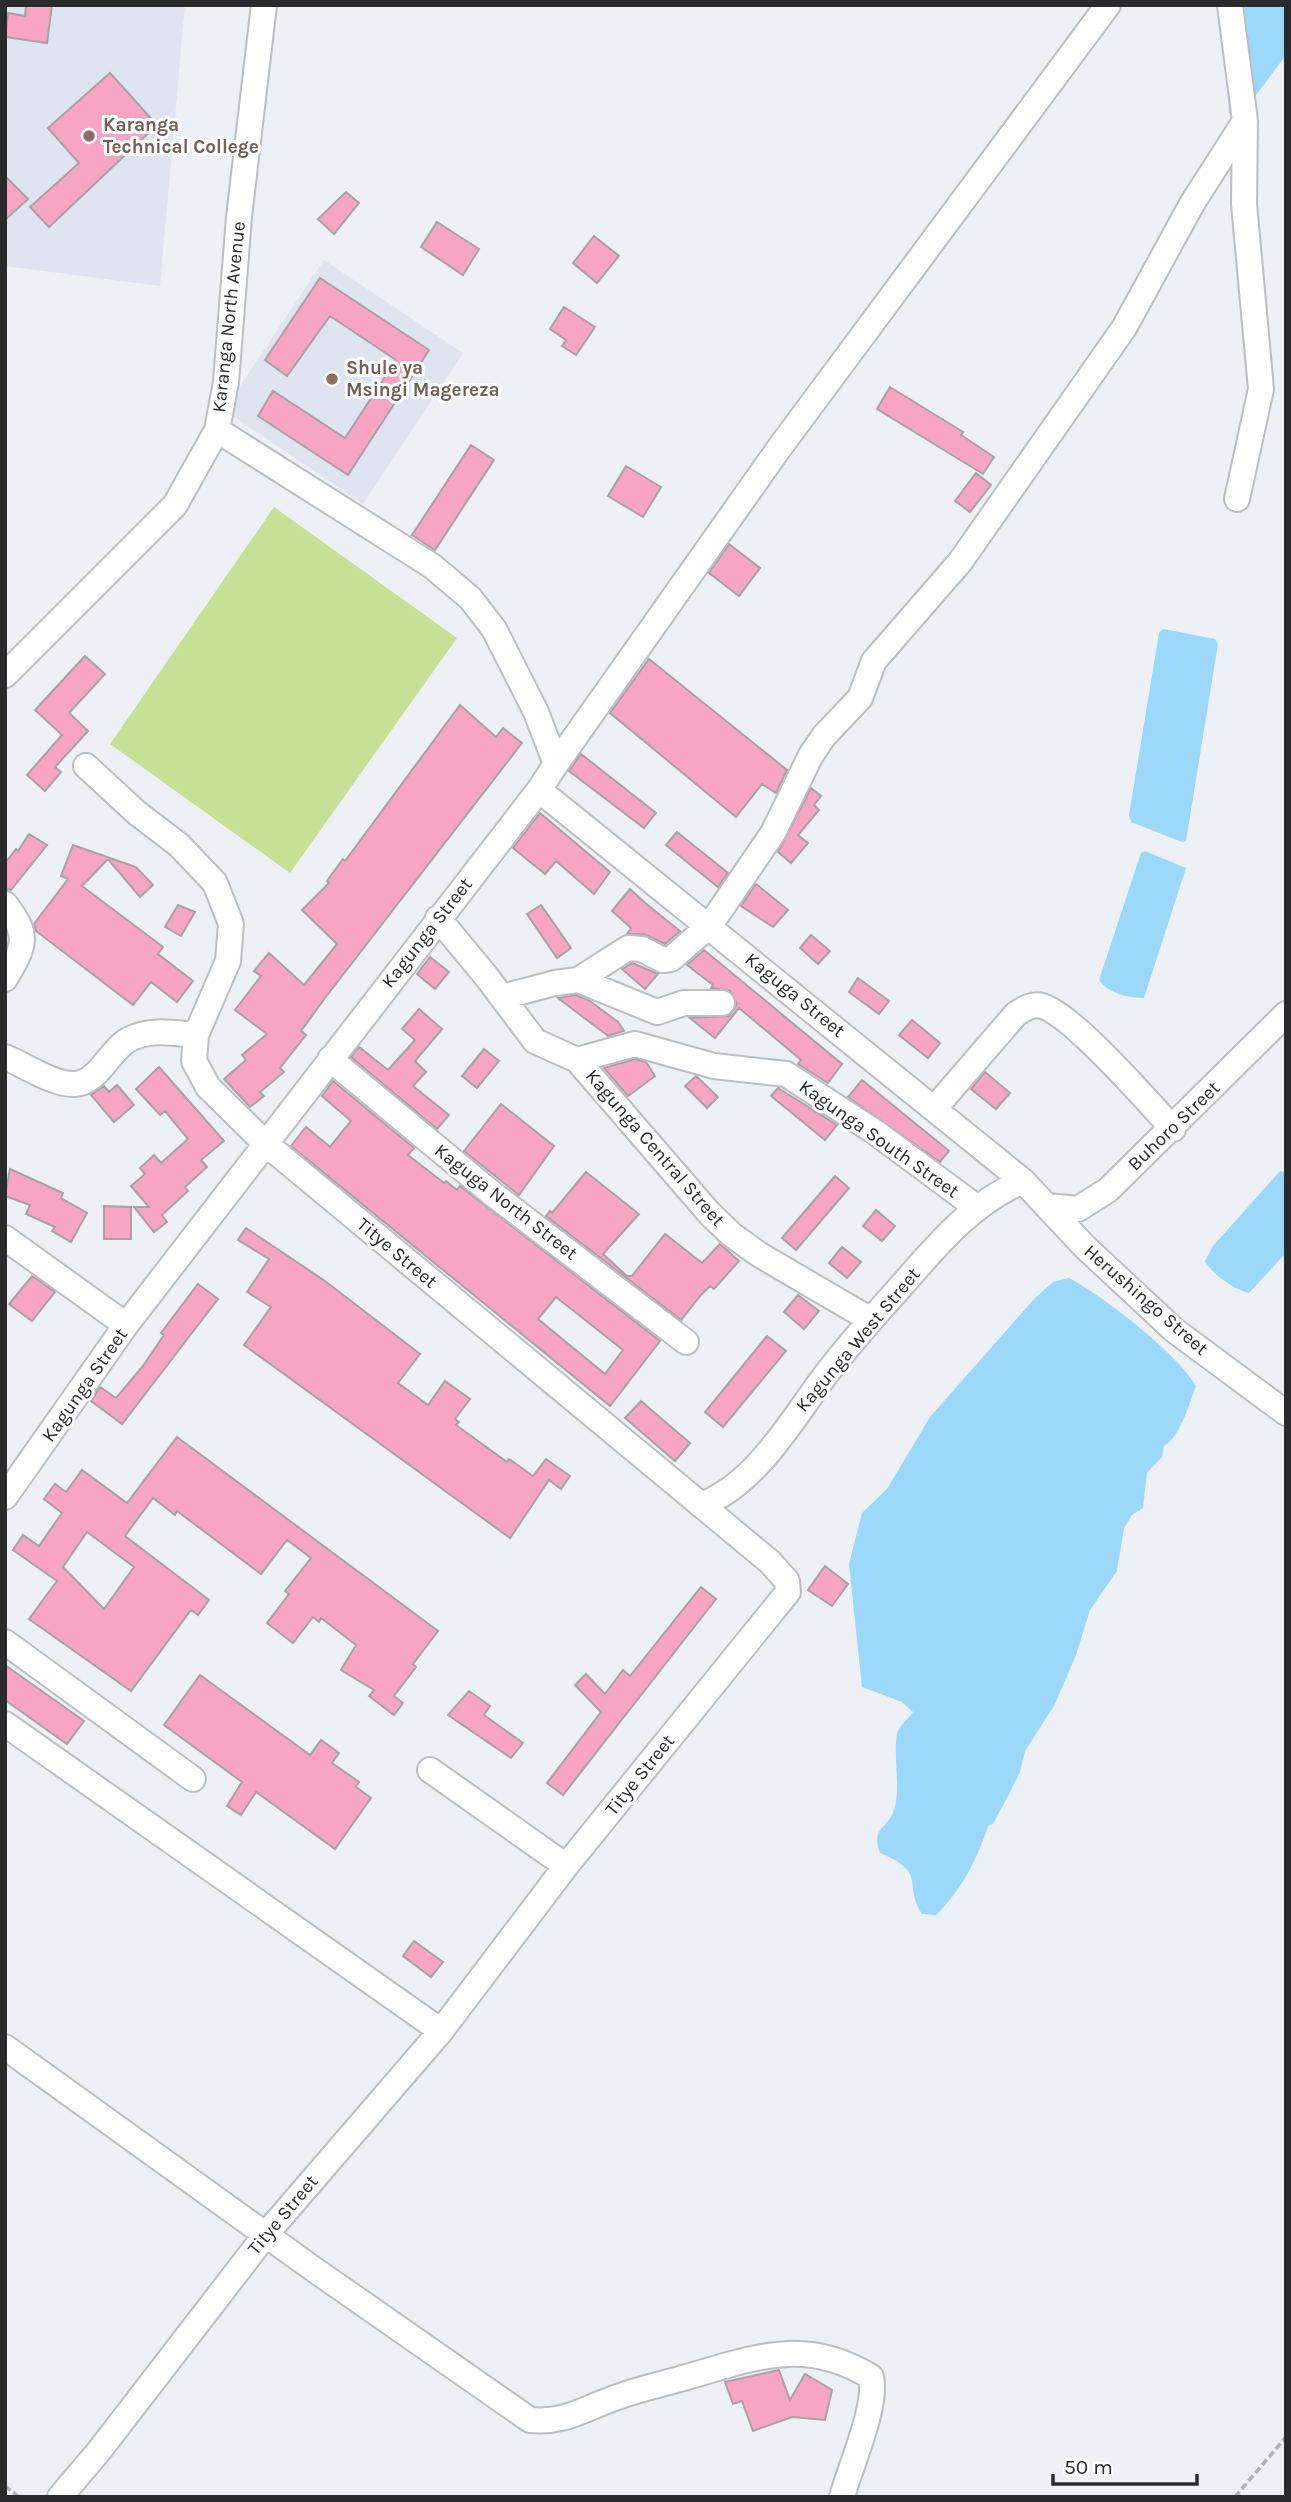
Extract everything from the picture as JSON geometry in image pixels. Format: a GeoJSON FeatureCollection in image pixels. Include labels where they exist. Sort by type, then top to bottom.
{"type":"FeatureCollection","features":[{"type":"Feature","properties":{"kind":"street","name":"Karanga North Avenue"},"geometry":{"type":"LineString","coordinates":[[5,676],[175,505],[217,430],[226,382],[239,217],[264,5]]}},
{"type":"Feature","properties":{"kind":"street","name":"Kagunga Street"},"geometry":{"type":"LineString","coordinates":[[5,1497],[127,1325],[539,790],[780,447],[1108,5]]}},
{"type":"Feature","properties":{"kind":"street"},"geometry":{"type":"LineString","coordinates":[[1230,5],[1245,121],[1244,204],[1261,389],[1237,499]]}},
{"type":"Feature","properties":{"kind":"street"},"geometry":{"type":"LineString","coordinates":[[502,997],[578,980],[628,948],[642,949],[663,960],[671,959],[710,925],[773,832],[824,736],[860,698],[874,661],[960,562],[1124,328],[1193,202],[1245,121]]}},
{"type":"Feature","properties":{"kind":"street"},"geometry":{"type":"LineString","coordinates":[[217,430],[432,566],[470,598],[494,629],[536,712],[556,764]]}},
{"type":"Feature","properties":{"kind":"street"},"geometry":{"type":"LineString","coordinates":[[5,1057],[64,1083],[78,1084],[94,1074],[126,1041],[155,1031],[196,1035],[228,961],[231,924],[215,883],[179,845],[137,813],[86,766]]}},
{"type":"Feature","properties":{"kind":"street","name":"Kaguga Street"},"geometry":{"type":"LineString","coordinates":[[539,790],[710,925],[1023,1181],[1046,1206]]}},
{"type":"Feature","properties":{"kind":"street"},"geometry":{"type":"LineString","coordinates":[[5,904],[22,925],[22,946],[5,979]]}},
{"type":"Feature","properties":{"kind":"street","name":"Kagunga Central Street"},"geometry":{"type":"LineString","coordinates":[[438,918],[535,1041],[577,1060],[732,1235],[871,1320]]}},
{"type":"Feature","properties":{"kind":"street"},"geometry":{"type":"LineString","coordinates":[[578,980],[657,1012],[684,1003],[722,1003]]}},
{"type":"Feature","properties":{"kind":"street"},"geometry":{"type":"LineString","coordinates":[[934,1109],[1016,1014],[1029,1006],[1042,1006],[1083,1036],[1173,1129]]}},
{"type":"Feature","properties":{"kind":"street","name":"Buhoro Street"},"geometry":{"type":"LineString","coordinates":[[1046,1206],[1078,1209],[1108,1190],[1173,1129],[1286,1014]]}},
{"type":"Feature","properties":{"kind":"street","name":"Titye Street"},"geometry":{"type":"LineString","coordinates":[[60,2497],[99,2451],[267,2233],[441,2031],[566,1866],[788,1592],[788,1581],[779,1571],[266,1144],[208,1087],[194,1061],[196,1035]]}},
{"type":"Feature","properties":{"kind":"street","name":"Kagunga South Street"},"geometry":{"type":"LineString","coordinates":[[577,1060],[635,1044],[714,1066],[786,1074],[875,1132],[976,1208]]}},
{"type":"Feature","properties":{"kind":"street","name":"Kaguga North Street"},"geometry":{"type":"LineString","coordinates":[[330,1059],[494,1195],[686,1342]]}},
{"type":"Feature","properties":{"kind":"street","name":"Kagunga West Street"},"geometry":{"type":"LineString","coordinates":[[701,1505],[718,1499],[746,1477],[871,1320],[976,1208],[999,1191],[1023,1181]]}},
{"type":"Feature","properties":{"kind":"street","name":"Herushingo Street"},"geometry":{"type":"LineString","coordinates":[[1046,1206],[1174,1331],[1286,1413]]}},
{"type":"Feature","properties":{"kind":"street"},"geometry":{"type":"LineString","coordinates":[[5,1238],[127,1325]]}},
{"type":"Feature","properties":{"kind":"street"},"geometry":{"type":"LineString","coordinates":[[5,1642],[193,1779]]}},
{"type":"Feature","properties":{"kind":"street"},"geometry":{"type":"LineString","coordinates":[[5,1724],[441,2031]]}},
{"type":"Feature","properties":{"kind":"street"},"geometry":{"type":"LineString","coordinates":[[430,1770],[566,1866]]}},
{"type":"Feature","properties":{"kind":"street"},"geometry":{"type":"LineString","coordinates":[[5,2047],[530,2420],[555,2422],[612,2398],[769,2353],[832,2360],[858,2369],[871,2377],[873,2385],[870,2406],[842,2497]]}},
{"type":"Feature","properties":{"kind":"path"},"geometry":{"type":"LineString","coordinates":[[1235,2497],[1286,2437]]}},
{"type":"Feature","properties":{"kind":"path"},"geometry":{"type":"LineString","coordinates":[[5,2486],[19,2497]]}},
{"type":"Feature","properties":{"kind":"shaded area","name":"Karanga Technical College"},"geometry":{"type":"Polygon","coordinates":[[[5,5],[185,5],[160,286],[5,266],[5,5]]]}},
{"type":"Feature","properties":{"kind":"shaded area"},"geometry":{"type":"Polygon","coordinates":[[[324,260],[463,353],[363,504],[224,410],[324,260]]]}},
{"type":"Feature","properties":{"kind":"green space"},"geometry":{"type":"Polygon","coordinates":[[[274,507],[457,638],[290,873],[110,744],[274,507]]]}},
{"type":"Feature","properties":{"kind":"water"},"geometry":{"type":"Polygon","coordinates":[[[1220,5],[1286,5],[1286,55],[1236,118],[1229,113],[1220,5]]]}},
{"type":"Feature","properties":{"kind":"water"},"geometry":{"type":"Polygon","coordinates":[[[1163,629],[1215,639],[1218,644],[1186,841],[1182,842],[1131,822],[1129,815],[1159,633],[1163,629]]]}},
{"type":"Feature","properties":{"kind":"water"},"geometry":{"type":"Polygon","coordinates":[[[1145,851],[1186,868],[1144,998],[1119,994],[1099,980],[1141,853],[1145,851]]]}},
{"type":"Feature","properties":{"kind":"water"},"geometry":{"type":"Polygon","coordinates":[[[1280,1171],[1286,1172],[1286,1253],[1249,1293],[1224,1281],[1205,1261],[1213,1246],[1280,1171]]]}},
{"type":"Feature","properties":{"kind":"water"},"geometry":{"type":"Polygon","coordinates":[[[1069,1278],[1138,1326],[1173,1358],[1196,1386],[1180,1427],[1164,1446],[1162,1457],[1147,1473],[1143,1508],[1132,1515],[1124,1528],[1117,1571],[1090,1610],[1076,1655],[1054,1706],[1025,1751],[1020,1772],[993,1824],[988,1826],[974,1862],[961,1885],[936,1915],[922,1914],[916,1903],[910,1873],[895,1860],[880,1853],[877,1838],[891,1817],[896,1802],[897,1734],[913,1712],[902,1702],[862,1687],[849,1564],[862,1513],[887,1489],[930,1417],[1035,1298],[1053,1282],[1069,1278]]]}},
{"type":"Feature","properties":{"kind":"building"},"geometry":{"type":"Polygon","coordinates":[[[26,5],[52,5],[47,43],[5,37],[8,13],[25,16],[26,5]]]}},
{"type":"Feature","properties":{"kind":"building"},"geometry":{"type":"Polygon","coordinates":[[[110,73],[157,125],[49,227],[30,207],[79,163],[48,128],[110,73]]]}},
{"type":"Feature","properties":{"kind":"building"},"geometry":{"type":"Polygon","coordinates":[[[5,176],[28,199],[5,220],[5,176]]]}},
{"type":"Feature","properties":{"kind":"building"},"geometry":{"type":"Polygon","coordinates":[[[346,192],[359,203],[334,234],[318,219],[346,192]]]}},
{"type":"Feature","properties":{"kind":"building"},"geometry":{"type":"Polygon","coordinates":[[[437,222],[479,249],[463,275],[421,247],[437,222]]]}},
{"type":"Feature","properties":{"kind":"building"},"geometry":{"type":"Polygon","coordinates":[[[594,236],[619,256],[597,283],[573,263],[594,236]]]}},
{"type":"Feature","properties":{"kind":"building"},"geometry":{"type":"Polygon","coordinates":[[[320,278],[429,350],[348,475],[258,416],[273,391],[345,438],[396,360],[330,316],[287,376],[265,360],[320,278]]]}},
{"type":"Feature","properties":{"kind":"building"},"geometry":{"type":"Polygon","coordinates":[[[564,307],[595,327],[576,355],[562,346],[566,340],[550,329],[564,307]]]}},
{"type":"Feature","properties":{"kind":"building"},"geometry":{"type":"Polygon","coordinates":[[[890,387],[963,432],[961,435],[994,457],[983,474],[877,409],[890,387]]]}},
{"type":"Feature","properties":{"kind":"building"},"geometry":{"type":"Polygon","coordinates":[[[471,445],[494,460],[435,550],[412,535],[471,445]]]}},
{"type":"Feature","properties":{"kind":"building"},"geometry":{"type":"Polygon","coordinates":[[[626,466],[661,487],[643,517],[608,496],[626,466]]]}},
{"type":"Feature","properties":{"kind":"building"},"geometry":{"type":"Polygon","coordinates":[[[976,473],[991,485],[970,512],[955,501],[976,473]]]}},
{"type":"Feature","properties":{"kind":"building"},"geometry":{"type":"Polygon","coordinates":[[[729,544],[760,568],[739,596],[709,573],[729,544]]]}},
{"type":"Feature","properties":{"kind":"building"},"geometry":{"type":"Polygon","coordinates":[[[85,656],[105,674],[69,713],[88,731],[55,767],[61,772],[45,791],[27,775],[62,735],[35,710],[85,656]]]}},
{"type":"Feature","properties":{"kind":"building"},"geometry":{"type":"Polygon","coordinates":[[[649,659],[787,770],[776,793],[762,784],[736,817],[610,713],[649,659]]]}},
{"type":"Feature","properties":{"kind":"building"},"geometry":{"type":"Polygon","coordinates":[[[460,705],[496,737],[503,728],[522,743],[301,1031],[306,1035],[280,1068],[284,1072],[260,1092],[264,1096],[250,1107],[224,1079],[246,1060],[242,1055],[267,1034],[235,1010],[261,976],[254,971],[269,953],[304,985],[337,944],[302,910],[329,883],[327,881],[343,859],[345,861],[460,705]]]}},
{"type":"Feature","properties":{"kind":"building"},"geometry":{"type":"Polygon","coordinates":[[[581,754],[656,813],[644,828],[569,771],[581,754]]]}},
{"type":"Feature","properties":{"kind":"building"},"geometry":{"type":"Polygon","coordinates":[[[811,788],[821,796],[814,805],[819,810],[798,835],[808,843],[791,863],[778,852],[811,788]]]}},
{"type":"Feature","properties":{"kind":"building"},"geometry":{"type":"Polygon","coordinates":[[[540,813],[610,872],[594,894],[556,861],[545,874],[513,848],[540,813]]]}},
{"type":"Feature","properties":{"kind":"building"},"geometry":{"type":"Polygon","coordinates":[[[677,832],[728,873],[718,887],[666,845],[677,832]]]}},
{"type":"Feature","properties":{"kind":"building"},"geometry":{"type":"Polygon","coordinates":[[[29,834],[47,845],[11,890],[5,889],[5,863],[16,849],[18,851],[29,834]]]}},
{"type":"Feature","properties":{"kind":"building"},"geometry":{"type":"Polygon","coordinates":[[[73,845],[136,867],[153,885],[140,897],[108,859],[82,886],[163,947],[158,954],[193,981],[177,1002],[151,982],[133,1005],[36,931],[34,924],[68,879],[61,876],[73,845]]]}},
{"type":"Feature","properties":{"kind":"building"},"geometry":{"type":"Polygon","coordinates":[[[756,884],[788,910],[773,927],[741,906],[756,884]]]}},
{"type":"Feature","properties":{"kind":"building"},"geometry":{"type":"Polygon","coordinates":[[[630,889],[680,931],[665,944],[644,934],[627,934],[631,928],[612,911],[630,889]]]}},
{"type":"Feature","properties":{"kind":"building"},"geometry":{"type":"Polygon","coordinates":[[[178,905],[195,912],[181,936],[165,927],[178,905]]]}},
{"type":"Feature","properties":{"kind":"building"},"geometry":{"type":"Polygon","coordinates":[[[541,905],[571,948],[557,958],[527,914],[541,905]]]}},
{"type":"Feature","properties":{"kind":"building"},"geometry":{"type":"Polygon","coordinates":[[[811,935],[830,951],[818,964],[800,948],[811,935]]]}},
{"type":"Feature","properties":{"kind":"building"},"geometry":{"type":"Polygon","coordinates":[[[704,950],[842,1064],[828,1083],[798,1064],[801,1060],[739,1008],[715,1038],[690,1018],[729,1016],[737,1004],[730,991],[711,988],[713,985],[687,965],[704,950]]]}},
{"type":"Feature","properties":{"kind":"building"},"geometry":{"type":"Polygon","coordinates":[[[430,957],[449,972],[435,989],[417,974],[430,957]]]}},
{"type":"Feature","properties":{"kind":"building"},"geometry":{"type":"Polygon","coordinates":[[[632,963],[658,974],[645,989],[622,969],[632,963]]]}},
{"type":"Feature","properties":{"kind":"building"},"geometry":{"type":"Polygon","coordinates":[[[858,978],[889,1001],[879,1014],[849,992],[858,978]]]}},
{"type":"Feature","properties":{"kind":"building"},"geometry":{"type":"Polygon","coordinates":[[[576,995],[590,1001],[618,1022],[624,1031],[608,1036],[558,998],[576,995]]]}},
{"type":"Feature","properties":{"kind":"building"},"geometry":{"type":"Polygon","coordinates":[[[419,1009],[442,1029],[415,1061],[426,1072],[413,1086],[449,1115],[437,1129],[351,1057],[359,1047],[388,1070],[415,1040],[402,1029],[419,1009]]]}},
{"type":"Feature","properties":{"kind":"building"},"geometry":{"type":"Polygon","coordinates":[[[912,1020],[940,1043],[928,1058],[899,1035],[912,1020]]]}},
{"type":"Feature","properties":{"kind":"building"},"geometry":{"type":"Polygon","coordinates":[[[484,1049],[499,1061],[477,1088],[462,1076],[484,1049]]]}},
{"type":"Feature","properties":{"kind":"building"},"geometry":{"type":"Polygon","coordinates":[[[635,1059],[646,1062],[655,1076],[628,1096],[604,1068],[635,1059]]]}},
{"type":"Feature","properties":{"kind":"building"},"geometry":{"type":"Polygon","coordinates":[[[159,1067],[224,1141],[201,1160],[207,1167],[185,1187],[188,1191],[162,1215],[167,1222],[154,1232],[134,1207],[149,1207],[131,1186],[145,1174],[140,1168],[154,1155],[161,1163],[188,1139],[165,1111],[160,1115],[136,1089],[159,1067]]]}},
{"type":"Feature","properties":{"kind":"building"},"geometry":{"type":"Polygon","coordinates":[[[985,1072],[1010,1093],[996,1109],[971,1089],[985,1072]]]}},
{"type":"Feature","properties":{"kind":"building"},"geometry":{"type":"Polygon","coordinates":[[[696,1076],[718,1097],[707,1108],[685,1086],[696,1076]]]}},
{"type":"Feature","properties":{"kind":"building"},"geometry":{"type":"Polygon","coordinates":[[[862,1080],[949,1151],[940,1162],[848,1097],[862,1080]]]}},
{"type":"Feature","properties":{"kind":"building"},"geometry":{"type":"Polygon","coordinates":[[[333,1081],[414,1148],[408,1155],[444,1183],[446,1181],[457,1190],[460,1186],[660,1341],[610,1406],[291,1146],[306,1127],[330,1147],[351,1121],[322,1096],[333,1081]],[[556,1297],[538,1319],[605,1374],[623,1350],[556,1297]]]}},
{"type":"Feature","properties":{"kind":"building"},"geometry":{"type":"Polygon","coordinates":[[[117,1085],[134,1105],[114,1122],[91,1095],[104,1086],[109,1092],[117,1085]]]}},
{"type":"Feature","properties":{"kind":"building"},"geometry":{"type":"Polygon","coordinates":[[[778,1088],[837,1125],[825,1140],[771,1096],[778,1088]]]}},
{"type":"Feature","properties":{"kind":"building"},"geometry":{"type":"Polygon","coordinates":[[[501,1104],[554,1146],[519,1195],[464,1151],[501,1104]]]}},
{"type":"Feature","properties":{"kind":"building"},"geometry":{"type":"Polygon","coordinates":[[[10,1169],[63,1193],[61,1198],[87,1213],[71,1242],[52,1231],[55,1227],[26,1214],[30,1205],[5,1196],[10,1169]]]}},
{"type":"Feature","properties":{"kind":"building"},"geometry":{"type":"Polygon","coordinates":[[[586,1172],[639,1214],[603,1254],[627,1276],[632,1276],[665,1234],[702,1263],[720,1244],[739,1261],[714,1289],[710,1286],[701,1295],[681,1320],[546,1216],[550,1211],[552,1213],[586,1172]]]}},
{"type":"Feature","properties":{"kind":"building"},"geometry":{"type":"Polygon","coordinates":[[[835,1176],[849,1188],[796,1250],[782,1238],[835,1176]]]}},
{"type":"Feature","properties":{"kind":"building"},"geometry":{"type":"Polygon","coordinates":[[[104,1206],[131,1207],[131,1239],[104,1239],[104,1206]]]}},
{"type":"Feature","properties":{"kind":"building"},"geometry":{"type":"Polygon","coordinates":[[[876,1210],[895,1226],[882,1241],[863,1226],[876,1210]]]}},
{"type":"Feature","properties":{"kind":"building"},"geometry":{"type":"Polygon","coordinates":[[[246,1228],[325,1281],[420,1354],[398,1383],[428,1405],[445,1381],[470,1399],[455,1419],[459,1422],[456,1425],[507,1462],[509,1459],[533,1476],[546,1459],[570,1476],[561,1489],[549,1480],[510,1538],[244,1345],[271,1307],[247,1292],[269,1259],[238,1240],[246,1228]]]}},
{"type":"Feature","properties":{"kind":"building"},"geometry":{"type":"Polygon","coordinates":[[[842,1247],[861,1262],[847,1278],[829,1263],[842,1247]]]}},
{"type":"Feature","properties":{"kind":"building"},"geometry":{"type":"Polygon","coordinates":[[[32,1276],[55,1292],[32,1321],[9,1304],[32,1276]]]}},
{"type":"Feature","properties":{"kind":"building"},"geometry":{"type":"Polygon","coordinates":[[[198,1284],[218,1299],[122,1424],[91,1401],[100,1387],[116,1398],[143,1366],[164,1335],[161,1333],[198,1284]]]}},
{"type":"Feature","properties":{"kind":"building"},"geometry":{"type":"Polygon","coordinates":[[[798,1295],[819,1311],[804,1329],[784,1312],[798,1295]]]}},
{"type":"Feature","properties":{"kind":"building"},"geometry":{"type":"Polygon","coordinates":[[[767,1336],[786,1351],[723,1427],[705,1412],[767,1336]]]}},
{"type":"Feature","properties":{"kind":"building"},"geometry":{"type":"Polygon","coordinates":[[[641,1401],[690,1443],[675,1461],[625,1418],[641,1401]]]}},
{"type":"Feature","properties":{"kind":"building"},"geometry":{"type":"Polygon","coordinates":[[[177,1437],[438,1631],[413,1664],[416,1667],[394,1696],[403,1703],[394,1715],[369,1696],[374,1690],[341,1670],[356,1645],[321,1618],[319,1622],[313,1617],[293,1643],[267,1623],[289,1594],[285,1591],[311,1558],[287,1540],[261,1574],[177,1511],[175,1515],[153,1498],[125,1536],[209,1600],[198,1615],[191,1610],[131,1691],[29,1619],[57,1581],[13,1550],[23,1535],[39,1546],[62,1513],[44,1499],[55,1484],[66,1492],[82,1470],[127,1503],[177,1437]],[[87,1532],[63,1567],[104,1609],[134,1567],[87,1532]]]}},
{"type":"Feature","properties":{"kind":"building"},"geometry":{"type":"Polygon","coordinates":[[[825,1566],[848,1584],[832,1606],[808,1590],[825,1566]]]}},
{"type":"Feature","properties":{"kind":"building"},"geometry":{"type":"Polygon","coordinates":[[[701,1587],[716,1599],[563,1795],[547,1783],[601,1712],[575,1685],[586,1674],[605,1694],[623,1670],[630,1676],[701,1587]]]}},
{"type":"Feature","properties":{"kind":"building"},"geometry":{"type":"Polygon","coordinates":[[[5,1665],[84,1721],[67,1744],[5,1700],[5,1665]]]}},
{"type":"Feature","properties":{"kind":"building"},"geometry":{"type":"Polygon","coordinates":[[[200,1675],[310,1755],[321,1740],[339,1753],[332,1763],[359,1782],[356,1787],[371,1798],[335,1849],[256,1792],[241,1815],[227,1806],[242,1782],[164,1725],[200,1675]]]}},
{"type":"Feature","properties":{"kind":"building"},"geometry":{"type":"Polygon","coordinates":[[[469,1691],[490,1706],[484,1715],[523,1743],[511,1758],[448,1715],[469,1691]]]}},
{"type":"Feature","properties":{"kind":"building"},"geometry":{"type":"Polygon","coordinates":[[[414,1941],[443,1962],[431,1977],[403,1956],[414,1941]]]}},
{"type":"Feature","properties":{"kind":"building"},"geometry":{"type":"Polygon","coordinates":[[[779,2370],[790,2400],[805,2374],[832,2390],[825,2420],[792,2417],[753,2431],[742,2401],[733,2404],[725,2382],[779,2370]]]}},
{"type":"Feature","properties":{"kind":"place","name":"Karanga Technical College"},"geometry":{"type":"Point","coordinates":[89,136]}},
{"type":"Feature","properties":{"kind":"place","name":"Shule ya Msingi Magereza"},"geometry":{"type":"Point","coordinates":[332,379]}}]}
